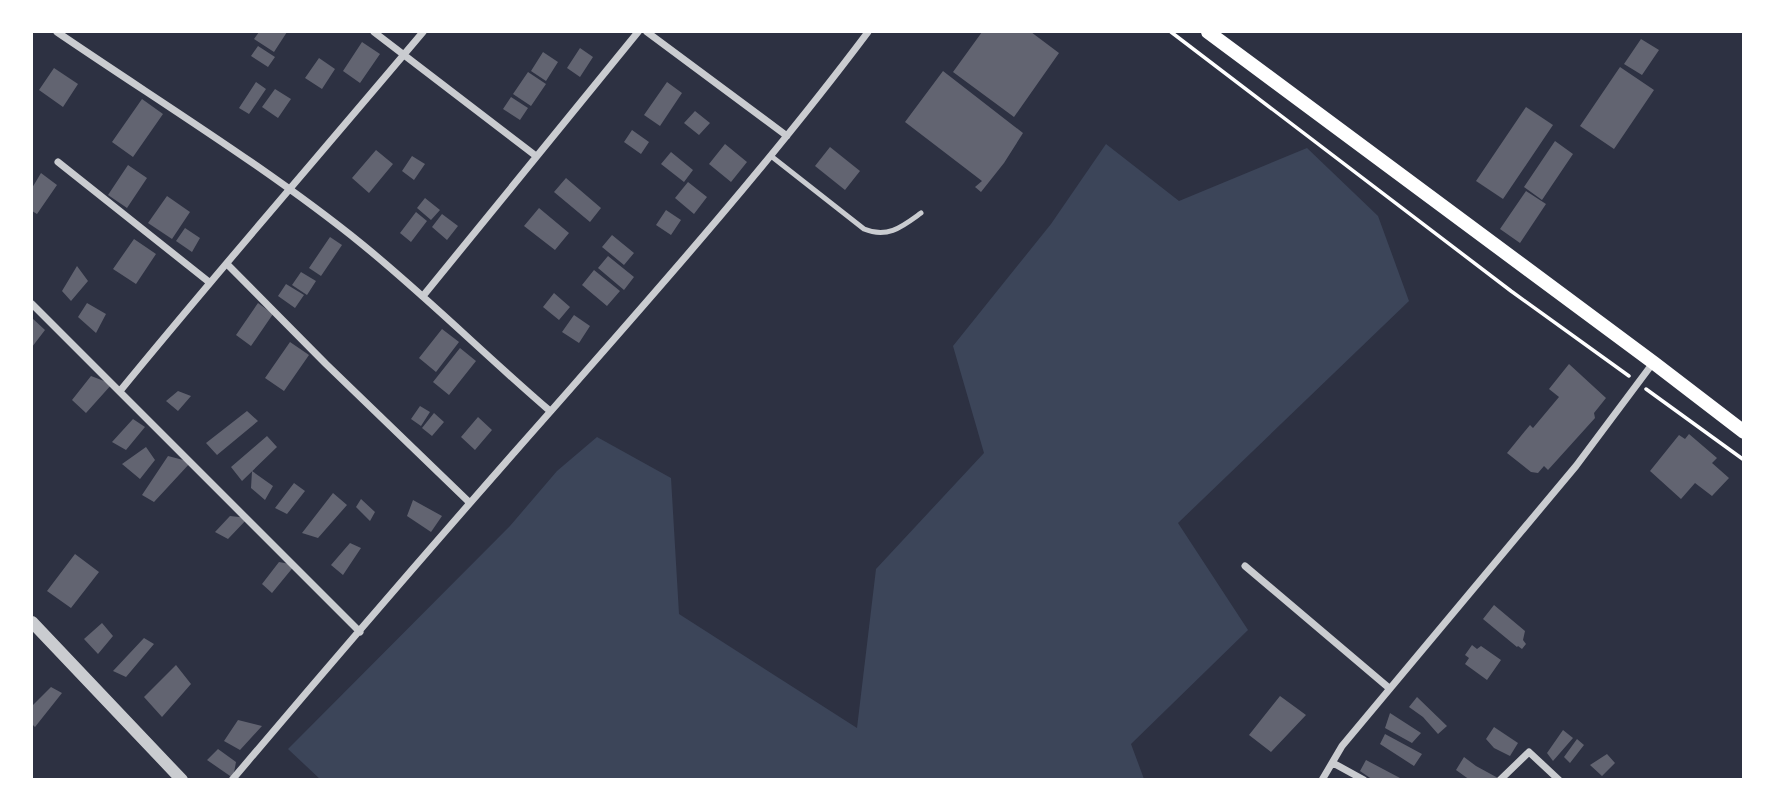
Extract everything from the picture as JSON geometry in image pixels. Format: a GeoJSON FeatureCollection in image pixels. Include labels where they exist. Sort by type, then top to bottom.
{"type":"FeatureCollection","features":[{"type":"Feature","properties":{"kind":"main road"},"geometry":{"type":"LineString","coordinates":[[1208,32],[1744,432]]}},
{"type":"Feature","properties":{"kind":"street"},"geometry":{"type":"LineString","coordinates":[[57,32],[288,189],[361,244],[550,411]]}},
{"type":"Feature","properties":{"kind":"street"},"geometry":{"type":"LineString","coordinates":[[374,32],[536,156]]}},
{"type":"Feature","properties":{"kind":"street"},"geometry":{"type":"LineString","coordinates":[[120,391],[209,282],[423,32]]}},
{"type":"Feature","properties":{"kind":"street"},"geometry":{"type":"LineString","coordinates":[[423,296],[638,32]]}},
{"type":"Feature","properties":{"kind":"street"},"geometry":{"type":"LineString","coordinates":[[647,32],[787,136]]}},
{"type":"Feature","properties":{"kind":"street"},"geometry":{"type":"LineString","coordinates":[[232,779],[643,307],[771,156],[868,32]]}},
{"type":"Feature","properties":{"kind":"street"},"geometry":{"type":"LineString","coordinates":[[58,162],[209,282]]}},
{"type":"Feature","properties":{"kind":"street"},"geometry":{"type":"LineString","coordinates":[[227,264],[470,503]]}},
{"type":"Feature","properties":{"kind":"street"},"geometry":{"type":"LineString","coordinates":[[32,304],[360,632]]}},
{"type":"Feature","properties":{"kind":"street"},"geometry":{"type":"LineString","coordinates":[[1322,779],[1342,746],[1576,466],[1654,363]]}},
{"type":"Feature","properties":{"kind":"street"},"geometry":{"type":"LineString","coordinates":[[1245,566],[1389,688]]}},
{"type":"Feature","properties":{"kind":"street"},"geometry":{"type":"LineString","coordinates":[[32,622],[182,779]]}},
{"type":"Feature","properties":{"kind":"street"},"geometry":{"type":"LineString","coordinates":[[1500,779],[1529,752],[1559,779]]}},
{"type":"Feature","properties":{"kind":"street"},"geometry":{"type":"LineString","coordinates":[[1333,763],[1364,779]]}},
{"type":"Feature","properties":{"kind":"lane"},"geometry":{"type":"LineString","coordinates":[[771,156],[864,229],[876,234],[898,229],[921,213]]}},
{"type":"Feature","properties":{"kind":"path"},"geometry":{"type":"LineString","coordinates":[[1171,32],[1511,291],[1744,460]]}},
{"type":"Feature","properties":{"kind":"shaded area"},"geometry":{"type":"Polygon","coordinates":[[[1106,144],[1179,201],[1307,148],[1378,216],[1409,301],[1178,523],[1248,630],[1131,744],[1144,779],[321,780],[288,749],[510,526],[557,471],[597,437],[671,478],[679,614],[857,728],[876,569],[984,453],[953,346],[1051,224],[1106,144]]]}},
{"type":"Feature","properties":{"kind":"building"},"geometry":{"type":"Polygon","coordinates":[[[259,32],[287,32],[274,52],[254,39],[259,32]]]}},
{"type":"Feature","properties":{"kind":"building"},"geometry":{"type":"Polygon","coordinates":[[[982,32],[1031,32],[1059,53],[1014,117],[953,72],[982,32]]]}},
{"type":"Feature","properties":{"kind":"building"},"geometry":{"type":"Polygon","coordinates":[[[1641,39],[1659,50],[1642,75],[1624,64],[1641,39]]]}},
{"type":"Feature","properties":{"kind":"building"},"geometry":{"type":"Polygon","coordinates":[[[362,42],[380,54],[360,83],[343,71],[362,42]]]}},
{"type":"Feature","properties":{"kind":"building"},"geometry":{"type":"Polygon","coordinates":[[[258,46],[275,57],[268,67],[251,56],[258,46]]]}},
{"type":"Feature","properties":{"kind":"building"},"geometry":{"type":"Polygon","coordinates":[[[580,48],[593,57],[580,77],[567,68],[580,48]]]}},
{"type":"Feature","properties":{"kind":"building"},"geometry":{"type":"Polygon","coordinates":[[[543,52],[558,62],[546,81],[531,71],[543,52]]]}},
{"type":"Feature","properties":{"kind":"building"},"geometry":{"type":"Polygon","coordinates":[[[319,58],[335,69],[322,89],[305,78],[319,58]]]}},
{"type":"Feature","properties":{"kind":"building"},"geometry":{"type":"Polygon","coordinates":[[[1620,67],[1654,90],[1614,149],[1580,126],[1620,67]]]}},
{"type":"Feature","properties":{"kind":"building"},"geometry":{"type":"Polygon","coordinates":[[[54,68],[78,84],[63,107],[39,90],[54,68]]]}},
{"type":"Feature","properties":{"kind":"building"},"geometry":{"type":"Polygon","coordinates":[[[943,71],[1023,133],[981,192],[975,187],[982,181],[905,122],[943,71]]]}},
{"type":"Feature","properties":{"kind":"building"},"geometry":{"type":"Polygon","coordinates":[[[528,72],[546,84],[531,106],[513,94],[528,72]]]}},
{"type":"Feature","properties":{"kind":"building"},"geometry":{"type":"Polygon","coordinates":[[[256,82],[266,89],[249,114],[239,108],[256,82]]]}},
{"type":"Feature","properties":{"kind":"building"},"geometry":{"type":"Polygon","coordinates":[[[667,82],[682,93],[660,126],[644,115],[667,82]]]}},
{"type":"Feature","properties":{"kind":"building"},"geometry":{"type":"Polygon","coordinates":[[[275,89],[291,99],[278,118],[262,107],[275,89]]]}},
{"type":"Feature","properties":{"kind":"building"},"geometry":{"type":"Polygon","coordinates":[[[511,97],[528,108],[520,120],[503,109],[511,97]]]}},
{"type":"Feature","properties":{"kind":"building"},"geometry":{"type":"Polygon","coordinates":[[[142,99],[163,114],[133,157],[112,142],[142,99]]]}},
{"type":"Feature","properties":{"kind":"building"},"geometry":{"type":"Polygon","coordinates":[[[1526,107],[1553,125],[1503,199],[1476,181],[1526,107]]]}},
{"type":"Feature","properties":{"kind":"building"},"geometry":{"type":"Polygon","coordinates":[[[695,111],[710,123],[699,135],[684,123],[695,111]]]}},
{"type":"Feature","properties":{"kind":"building"},"geometry":{"type":"Polygon","coordinates":[[[632,130],[649,142],[641,154],[624,142],[632,130]]]}},
{"type":"Feature","properties":{"kind":"building"},"geometry":{"type":"Polygon","coordinates":[[[1555,141],[1573,154],[1542,200],[1524,187],[1555,141]]]}},
{"type":"Feature","properties":{"kind":"building"},"geometry":{"type":"Polygon","coordinates":[[[725,144],[747,162],[731,182],[709,164],[725,144]]]}},
{"type":"Feature","properties":{"kind":"building"},"geometry":{"type":"Polygon","coordinates":[[[830,147],[860,171],[845,190],[815,166],[830,147]]]}},
{"type":"Feature","properties":{"kind":"building"},"geometry":{"type":"Polygon","coordinates":[[[376,150],[393,164],[369,193],[352,178],[376,150]]]}},
{"type":"Feature","properties":{"kind":"building"},"geometry":{"type":"Polygon","coordinates":[[[671,152],[693,170],[684,182],[661,164],[671,152]]]}},
{"type":"Feature","properties":{"kind":"building"},"geometry":{"type":"Polygon","coordinates":[[[412,156],[425,164],[414,180],[402,171],[412,156]]]}},
{"type":"Feature","properties":{"kind":"building"},"geometry":{"type":"Polygon","coordinates":[[[128,165],[147,178],[127,208],[108,195],[128,165]]]}},
{"type":"Feature","properties":{"kind":"building"},"geometry":{"type":"Polygon","coordinates":[[[41,173],[57,185],[37,214],[32,211],[32,188],[41,173]]]}},
{"type":"Feature","properties":{"kind":"building"},"geometry":{"type":"Polygon","coordinates":[[[566,178],[601,208],[590,222],[554,192],[566,178]]]}},
{"type":"Feature","properties":{"kind":"building"},"geometry":{"type":"Polygon","coordinates":[[[688,182],[707,197],[694,214],[675,198],[688,182]]]}},
{"type":"Feature","properties":{"kind":"building"},"geometry":{"type":"Polygon","coordinates":[[[1526,191],[1546,204],[1520,243],[1500,229],[1526,191]]]}},
{"type":"Feature","properties":{"kind":"building"},"geometry":{"type":"Polygon","coordinates":[[[167,196],[190,212],[172,239],[148,223],[167,196]]]}},
{"type":"Feature","properties":{"kind":"building"},"geometry":{"type":"Polygon","coordinates":[[[425,198],[440,210],[431,220],[417,208],[425,198]]]}},
{"type":"Feature","properties":{"kind":"building"},"geometry":{"type":"Polygon","coordinates":[[[539,208],[569,233],[555,250],[524,226],[539,208]]]}},
{"type":"Feature","properties":{"kind":"building"},"geometry":{"type":"Polygon","coordinates":[[[666,210],[681,220],[671,235],[656,225],[666,210]]]}},
{"type":"Feature","properties":{"kind":"building"},"geometry":{"type":"Polygon","coordinates":[[[416,212],[427,221],[411,242],[400,233],[416,212]]]}},
{"type":"Feature","properties":{"kind":"building"},"geometry":{"type":"Polygon","coordinates":[[[442,214],[458,226],[447,240],[432,227],[442,214]]]}},
{"type":"Feature","properties":{"kind":"building"},"geometry":{"type":"Polygon","coordinates":[[[185,228],[200,238],[192,252],[176,241],[185,228]]]}},
{"type":"Feature","properties":{"kind":"building"},"geometry":{"type":"Polygon","coordinates":[[[612,235],[634,253],[624,265],[602,247],[612,235]]]}},
{"type":"Feature","properties":{"kind":"building"},"geometry":{"type":"Polygon","coordinates":[[[330,237],[342,245],[321,276],[309,268],[330,237]]]}},
{"type":"Feature","properties":{"kind":"building"},"geometry":{"type":"Polygon","coordinates":[[[134,239],[156,254],[136,284],[113,269],[134,239]]]}},
{"type":"Feature","properties":{"kind":"building"},"geometry":{"type":"Polygon","coordinates":[[[608,256],[634,277],[624,290],[598,268],[608,256]]]}},
{"type":"Feature","properties":{"kind":"building"},"geometry":{"type":"Polygon","coordinates":[[[77,266],[88,281],[71,301],[62,291],[77,266]]]}},
{"type":"Feature","properties":{"kind":"building"},"geometry":{"type":"Polygon","coordinates":[[[594,270],[620,291],[607,306],[582,285],[594,270]]]}},
{"type":"Feature","properties":{"kind":"building"},"geometry":{"type":"Polygon","coordinates":[[[301,272],[316,281],[307,295],[292,285],[301,272]]]}},
{"type":"Feature","properties":{"kind":"building"},"geometry":{"type":"Polygon","coordinates":[[[286,284],[304,295],[295,308],[278,296],[286,284]]]}},
{"type":"Feature","properties":{"kind":"building"},"geometry":{"type":"Polygon","coordinates":[[[554,293],[570,307],[559,320],[543,307],[554,293]]]}},
{"type":"Feature","properties":{"kind":"building"},"geometry":{"type":"Polygon","coordinates":[[[87,303],[106,314],[96,333],[78,317],[87,303]]]}},
{"type":"Feature","properties":{"kind":"building"},"geometry":{"type":"Polygon","coordinates":[[[258,303],[273,314],[251,346],[236,335],[258,303]]]}},
{"type":"Feature","properties":{"kind":"building"},"geometry":{"type":"Polygon","coordinates":[[[574,315],[590,326],[579,343],[562,332],[574,315]]]}},
{"type":"Feature","properties":{"kind":"building"},"geometry":{"type":"Polygon","coordinates":[[[32,318],[45,330],[32,347],[32,318]]]}},
{"type":"Feature","properties":{"kind":"building"},"geometry":{"type":"Polygon","coordinates":[[[442,329],[459,342],[436,372],[419,358],[442,329]]]}},
{"type":"Feature","properties":{"kind":"building"},"geometry":{"type":"Polygon","coordinates":[[[290,342],[309,355],[284,391],[265,378],[290,342]]]}},
{"type":"Feature","properties":{"kind":"building"},"geometry":{"type":"Polygon","coordinates":[[[460,348],[476,361],[449,395],[433,382],[460,348]]]}},
{"type":"Feature","properties":{"kind":"building"},"geometry":{"type":"Polygon","coordinates":[[[1569,364],[1606,398],[1594,413],[1595,418],[1548,470],[1544,466],[1538,473],[1531,472],[1507,453],[1530,425],[1533,428],[1559,397],[1549,389],[1569,364]]]}},
{"type":"Feature","properties":{"kind":"building"},"geometry":{"type":"Polygon","coordinates":[[[91,376],[112,384],[86,413],[72,400],[91,376]]]}},
{"type":"Feature","properties":{"kind":"building"},"geometry":{"type":"Polygon","coordinates":[[[178,391],[191,396],[178,411],[166,401],[178,391]]]}},
{"type":"Feature","properties":{"kind":"building"},"geometry":{"type":"Polygon","coordinates":[[[420,406],[430,412],[421,426],[411,419],[420,406]]]}},
{"type":"Feature","properties":{"kind":"building"},"geometry":{"type":"Polygon","coordinates":[[[247,411],[258,421],[217,455],[206,443],[247,411]]]}},
{"type":"Feature","properties":{"kind":"building"},"geometry":{"type":"Polygon","coordinates":[[[434,413],[444,422],[432,436],[422,428],[434,413]]]}},
{"type":"Feature","properties":{"kind":"building"},"geometry":{"type":"Polygon","coordinates":[[[478,417],[492,430],[475,450],[461,437],[478,417]]]}},
{"type":"Feature","properties":{"kind":"building"},"geometry":{"type":"Polygon","coordinates":[[[133,419],[145,427],[126,450],[112,442],[133,419]]]}},
{"type":"Feature","properties":{"kind":"building"},"geometry":{"type":"Polygon","coordinates":[[[1689,434],[1717,458],[1712,463],[1729,478],[1712,496],[1695,483],[1681,499],[1650,471],[1679,435],[1685,439],[1689,434]]]}},
{"type":"Feature","properties":{"kind":"building"},"geometry":{"type":"Polygon","coordinates":[[[267,436],[277,447],[242,481],[231,467],[267,436]]]}},
{"type":"Feature","properties":{"kind":"building"},"geometry":{"type":"Polygon","coordinates":[[[146,447],[155,460],[140,479],[122,464],[146,447]]]}},
{"type":"Feature","properties":{"kind":"building"},"geometry":{"type":"Polygon","coordinates":[[[168,456],[191,462],[154,502],[142,495],[168,456]]]}},
{"type":"Feature","properties":{"kind":"building"},"geometry":{"type":"Polygon","coordinates":[[[252,471],[273,486],[265,500],[251,488],[252,471]]]}},
{"type":"Feature","properties":{"kind":"building"},"geometry":{"type":"Polygon","coordinates":[[[294,483],[305,491],[287,514],[275,508],[294,483]]]}},
{"type":"Feature","properties":{"kind":"building"},"geometry":{"type":"Polygon","coordinates":[[[333,493],[347,505],[318,538],[302,533],[333,493]]]}},
{"type":"Feature","properties":{"kind":"building"},"geometry":{"type":"Polygon","coordinates":[[[361,499],[375,512],[370,521],[356,507],[361,499]]]}},
{"type":"Feature","properties":{"kind":"building"},"geometry":{"type":"Polygon","coordinates":[[[413,500],[442,516],[431,532],[407,516],[413,500]]]}},
{"type":"Feature","properties":{"kind":"building"},"geometry":{"type":"Polygon","coordinates":[[[230,516],[248,518],[228,539],[215,532],[230,516]]]}},
{"type":"Feature","properties":{"kind":"building"},"geometry":{"type":"Polygon","coordinates":[[[350,543],[361,548],[343,575],[331,565],[350,543]]]}},
{"type":"Feature","properties":{"kind":"building"},"geometry":{"type":"Polygon","coordinates":[[[75,554],[99,572],[71,608],[47,591],[75,554]]]}},
{"type":"Feature","properties":{"kind":"building"},"geometry":{"type":"Polygon","coordinates":[[[279,562],[295,565],[272,593],[262,584],[279,562]]]}},
{"type":"Feature","properties":{"kind":"building"},"geometry":{"type":"Polygon","coordinates":[[[1494,605],[1525,631],[1523,640],[1526,644],[1522,649],[1483,619],[1494,605]]]}},
{"type":"Feature","properties":{"kind":"building"},"geometry":{"type":"Polygon","coordinates":[[[102,623],[113,636],[98,654],[84,639],[102,623]]]}},
{"type":"Feature","properties":{"kind":"building"},"geometry":{"type":"Polygon","coordinates":[[[144,638],[154,644],[126,677],[113,671],[144,638]]]}},
{"type":"Feature","properties":{"kind":"building"},"geometry":{"type":"Polygon","coordinates":[[[1472,645],[1477,649],[1481,646],[1501,660],[1487,680],[1465,664],[1469,658],[1465,655],[1472,645]]]}},
{"type":"Feature","properties":{"kind":"building"},"geometry":{"type":"Polygon","coordinates":[[[176,665],[191,684],[162,717],[144,697],[176,665]]]}},
{"type":"Feature","properties":{"kind":"building"},"geometry":{"type":"Polygon","coordinates":[[[51,687],[62,693],[35,727],[32,724],[32,706],[51,687]]]}},
{"type":"Feature","properties":{"kind":"building"},"geometry":{"type":"Polygon","coordinates":[[[1280,696],[1306,715],[1271,752],[1249,735],[1280,696]]]}},
{"type":"Feature","properties":{"kind":"building"},"geometry":{"type":"Polygon","coordinates":[[[1417,697],[1447,726],[1438,734],[1423,717],[1409,707],[1417,697]]]}},
{"type":"Feature","properties":{"kind":"building"},"geometry":{"type":"Polygon","coordinates":[[[1390,713],[1421,733],[1412,743],[1385,728],[1390,713]]]}},
{"type":"Feature","properties":{"kind":"building"},"geometry":{"type":"Polygon","coordinates":[[[238,720],[262,726],[240,750],[224,741],[238,720]]]}},
{"type":"Feature","properties":{"kind":"building"},"geometry":{"type":"Polygon","coordinates":[[[1494,727],[1518,743],[1510,756],[1494,748],[1486,739],[1494,727]]]}},
{"type":"Feature","properties":{"kind":"building"},"geometry":{"type":"Polygon","coordinates":[[[1563,730],[1573,738],[1553,761],[1547,753],[1563,730]]]}},
{"type":"Feature","properties":{"kind":"building"},"geometry":{"type":"Polygon","coordinates":[[[1385,734],[1422,754],[1414,766],[1380,744],[1385,734]]]}},
{"type":"Feature","properties":{"kind":"building"},"geometry":{"type":"Polygon","coordinates":[[[1577,739],[1584,745],[1570,763],[1564,757],[1577,739]]]}},
{"type":"Feature","properties":{"kind":"building"},"geometry":{"type":"Polygon","coordinates":[[[218,749],[236,762],[233,778],[207,760],[218,749]]]}},
{"type":"Feature","properties":{"kind":"building"},"geometry":{"type":"Polygon","coordinates":[[[1607,754],[1615,763],[1602,776],[1590,765],[1607,754]]]}},
{"type":"Feature","properties":{"kind":"building"},"geometry":{"type":"Polygon","coordinates":[[[1464,757],[1498,778],[1470,780],[1456,770],[1464,757]]]}},
{"type":"Feature","properties":{"kind":"building"},"geometry":{"type":"Polygon","coordinates":[[[1366,760],[1400,778],[1399,780],[1373,780],[1360,771],[1366,760]]]}}]}
